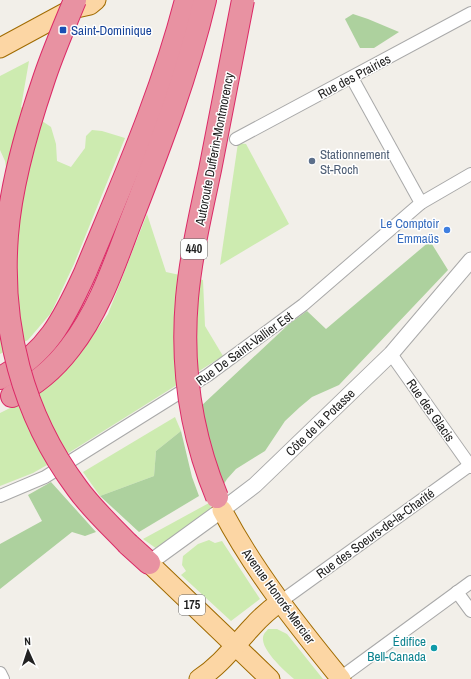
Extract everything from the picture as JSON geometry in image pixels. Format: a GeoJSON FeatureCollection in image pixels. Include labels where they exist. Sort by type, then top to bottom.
{"type":"FeatureCollection","features":[{"type":"Feature","properties":{"kind":"highway"},"geometry":{"type":"LineString","coordinates":[[0,378],[11,372],[32,356],[46,343],[60,324],[85,273],[153,106],[170,57],[186,0]]}},
{"type":"Feature","properties":{"kind":"highway"},"geometry":{"type":"LineString","coordinates":[[6,399],[31,386],[52,368],[70,349],[97,304],[110,276],[176,102],[191,57],[205,0]]}},
{"type":"Feature","properties":{"kind":"highway","name":"Autoroute Dufferin-Montmorency"},"geometry":{"type":"LineString","coordinates":[[219,504],[199,446],[191,412],[185,343],[187,298],[193,253],[244,0]]}},
{"type":"Feature","properties":{"kind":"highway"},"geometry":{"type":"LineString","coordinates":[[72,2],[43,80],[32,115],[12,201],[7,234],[6,263],[6,293],[9,326],[17,363],[27,398],[41,430],[77,489],[128,544],[149,563]]}},
{"type":"Feature","properties":{"kind":"main road"},"geometry":{"type":"LineString","coordinates":[[0,48],[72,2],[90,4],[96,0]]}},
{"type":"Feature","properties":{"kind":"main road","name":"Avenue Honoré-Mercier"},"geometry":{"type":"LineString","coordinates":[[219,504],[240,542],[280,602],[340,678]]}},
{"type":"Feature","properties":{"kind":"main road","name":"175"},"geometry":{"type":"LineString","coordinates":[[149,563],[270,679]]}},
{"type":"Feature","properties":{"kind":"main road"},"geometry":{"type":"LineString","coordinates":[[199,679],[220,664],[264,614],[280,602]]}},
{"type":"Feature","properties":{"kind":"street","name":"Rue des Prairies"},"geometry":{"type":"LineString","coordinates":[[236,139],[471,13]]}},
{"type":"Feature","properties":{"kind":"street"},"geometry":{"type":"LineString","coordinates":[[352,78],[421,203]]}},
{"type":"Feature","properties":{"kind":"street","name":"Rue De Saint-Vallier Est"},"geometry":{"type":"LineString","coordinates":[[0,496],[45,477],[208,375],[303,305],[421,203],[471,174]]}},
{"type":"Feature","properties":{"kind":"street","name":"Côte de la Potasse"},"geometry":{"type":"LineString","coordinates":[[149,563],[219,504],[255,484],[391,354],[471,260]]}},
{"type":"Feature","properties":{"kind":"street","name":"Rue des Glacis"},"geometry":{"type":"LineString","coordinates":[[391,354],[470,466]]}},
{"type":"Feature","properties":{"kind":"street","name":"Rue des Soeurs-de-la-Charité"},"geometry":{"type":"LineString","coordinates":[[280,602],[470,466]]}},
{"type":"Feature","properties":{"kind":"street"},"geometry":{"type":"LineString","coordinates":[[340,678],[471,582]]}},
{"type":"Feature","properties":{"kind":"street"},"geometry":{"type":"LineString","coordinates":[[457,592],[471,611]]}},
{"type":"Feature","properties":{"kind":"street"},"geometry":{"type":"LineString","coordinates":[[0,673],[3,679]]}},
{"type":"Feature","properties":{"kind":"green space"},"geometry":{"type":"Polygon","coordinates":[[[353,14],[399,32],[374,48],[360,48],[345,19],[353,14]]]}},
{"type":"Feature","properties":{"kind":"green space"},"geometry":{"type":"Polygon","coordinates":[[[29,61],[21,107],[51,127],[56,144],[57,161],[71,167],[85,148],[86,136],[92,130],[102,131],[125,138],[74,264],[51,313],[28,340],[0,354],[0,231],[9,186],[5,161],[0,150],[0,76],[29,61]]]}},
{"type":"Feature","properties":{"kind":"green space"},"geometry":{"type":"Polygon","coordinates":[[[238,143],[246,144],[289,224],[220,265],[238,143]]]}},
{"type":"Feature","properties":{"kind":"green space"},"geometry":{"type":"Polygon","coordinates":[[[147,214],[166,272],[203,280],[205,326],[223,356],[70,452],[33,473],[0,486],[0,413],[40,389],[62,372],[83,349],[108,314],[147,214]]]}},
{"type":"Feature","properties":{"kind":"green space"},"geometry":{"type":"Polygon","coordinates":[[[430,241],[448,270],[339,385],[312,397],[300,407],[285,421],[265,451],[236,469],[227,479],[217,495],[200,407],[289,324],[307,311],[326,329],[430,241]]]}},
{"type":"Feature","properties":{"kind":"green space"},"geometry":{"type":"Polygon","coordinates":[[[175,417],[181,431],[156,451],[154,476],[100,496],[83,472],[175,417]]]}},
{"type":"Feature","properties":{"kind":"green space"},"geometry":{"type":"Polygon","coordinates":[[[181,431],[192,477],[199,496],[139,532],[100,496],[154,476],[156,451],[181,431]]]}},
{"type":"Feature","properties":{"kind":"green space"},"geometry":{"type":"Polygon","coordinates":[[[51,482],[96,532],[85,536],[72,532],[0,589],[0,544],[42,521],[28,495],[51,482]]]}},
{"type":"Feature","properties":{"kind":"green space"},"geometry":{"type":"Polygon","coordinates":[[[209,503],[211,507],[210,510],[157,549],[143,539],[209,503]]]}},
{"type":"Feature","properties":{"kind":"green space"},"geometry":{"type":"Polygon","coordinates":[[[209,540],[215,543],[222,541],[260,599],[231,621],[181,575],[186,571],[182,565],[183,556],[198,544],[209,540]]]}},
{"type":"Feature","properties":{"kind":"green space"},"geometry":{"type":"Polygon","coordinates":[[[268,629],[277,629],[287,634],[323,679],[294,679],[279,665],[264,645],[264,634],[268,629]]]}},
{"type":"Feature","properties":{"kind":"place","name":"Saint-Dominique"},"geometry":{"type":"Point","coordinates":[63,30]}},
{"type":"Feature","properties":{"kind":"place","name":"Stationnement St-Roch"},"geometry":{"type":"Point","coordinates":[312,161]}},
{"type":"Feature","properties":{"kind":"place","name":"Le Comptoir Emmaüs"},"geometry":{"type":"Point","coordinates":[447,230]}},
{"type":"Feature","properties":{"kind":"place","name":"Édifice Bell-Canada"},"geometry":{"type":"Point","coordinates":[434,648]}}]}
